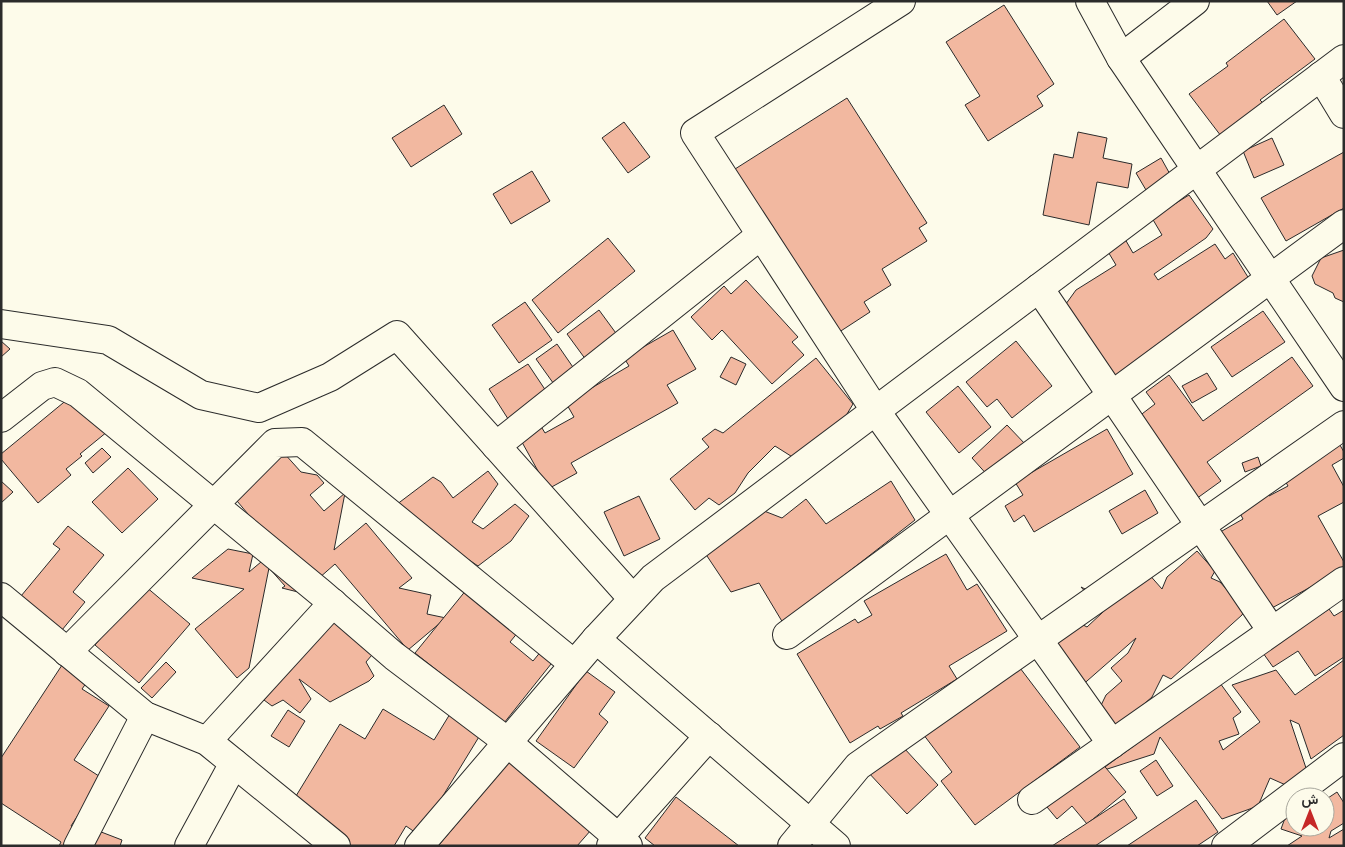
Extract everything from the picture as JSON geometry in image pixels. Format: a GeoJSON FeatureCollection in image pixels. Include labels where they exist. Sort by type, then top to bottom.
{"type":"FeatureCollection","features":[{"type":"Feature","properties":{"kind":"street"},"geometry":{"type":"LineString","coordinates":[[901,1],[695,133],[875,410],[1112,744]]}},
{"type":"Feature","properties":{"kind":"street"},"geometry":{"type":"LineString","coordinates":[[1090,1],[1121,58],[1344,387]]}},
{"type":"Feature","properties":{"kind":"street"},"geometry":{"type":"LineString","coordinates":[[1121,58],[1195,1]]}},
{"type":"Feature","properties":{"kind":"street"},"geometry":{"type":"LineString","coordinates":[[419,846],[574,664],[653,578],[1344,59]]}},
{"type":"Feature","properties":{"kind":"street"},"geometry":{"type":"LineString","coordinates":[[1321,76],[1344,114]]}},
{"type":"Feature","properties":{"kind":"street"},"geometry":{"type":"LineString","coordinates":[[787,635],[1344,224]]}},
{"type":"Feature","properties":{"kind":"street"},"geometry":{"type":"LineString","coordinates":[[496,446],[761,235]]}},
{"type":"Feature","properties":{"kind":"street"},"geometry":{"type":"LineString","coordinates":[[1039,288],[1272,631]]}},
{"type":"Feature","properties":{"kind":"street"},"geometry":{"type":"LineString","coordinates":[[1,324],[108,340],[201,395],[259,408],[330,377],[397,335],[633,599]]}},
{"type":"Feature","properties":{"kind":"street"},"geometry":{"type":"LineString","coordinates":[[1,418],[42,386],[55,382],[78,393],[333,603],[394,656],[507,742],[619,843],[708,736]]}},
{"type":"Feature","properties":{"kind":"street"},"geometry":{"type":"LineString","coordinates":[[792,846],[812,825],[858,766],[1344,424]]}},
{"type":"Feature","properties":{"kind":"street"},"geometry":{"type":"LineString","coordinates":[[67,652],[275,443],[302,442],[574,664]]}},
{"type":"Feature","properties":{"kind":"street"},"geometry":{"type":"LineString","coordinates":[[1032,800],[1344,581]]}},
{"type":"Feature","properties":{"kind":"street"},"geometry":{"type":"LineString","coordinates":[[1,597],[145,716],[207,741],[336,846]]}},
{"type":"Feature","properties":{"kind":"street"},"geometry":{"type":"LineString","coordinates":[[207,741],[333,603]]}},
{"type":"Feature","properties":{"kind":"street"},"geometry":{"type":"LineString","coordinates":[[596,639],[836,846]]}},
{"type":"Feature","properties":{"kind":"street"},"geometry":{"type":"LineString","coordinates":[[78,846],[145,716]]}},
{"type":"Feature","properties":{"kind":"street"},"geometry":{"type":"LineString","coordinates":[[189,846],[234,763]]}},
{"type":"Feature","properties":{"kind":"street"},"geometry":{"type":"LineString","coordinates":[[1226,846],[1340,767]]}},
{"type":"Feature","properties":{"kind":"building"},"geometry":{"type":"Polygon","coordinates":[[[1267,1],[1297,1],[1277,15],[1267,1]]]}},
{"type":"Feature","properties":{"kind":"building"},"geometry":{"type":"Polygon","coordinates":[[[1004,5],[1054,84],[1037,96],[1043,106],[988,141],[965,105],[980,96],[946,42],[1004,5]]]}},
{"type":"Feature","properties":{"kind":"building"},"geometry":{"type":"Polygon","coordinates":[[[1284,19],[1315,59],[1260,100],[1264,104],[1221,136],[1189,94],[1228,66],[1226,63],[1284,19]]]}},
{"type":"Feature","properties":{"kind":"building"},"geometry":{"type":"Polygon","coordinates":[[[847,98],[927,223],[919,228],[927,241],[882,269],[891,285],[864,302],[870,312],[827,340],[724,176],[847,98]]]}},
{"type":"Feature","properties":{"kind":"building"},"geometry":{"type":"Polygon","coordinates":[[[444,105],[462,134],[411,167],[392,138],[444,105]]]}},
{"type":"Feature","properties":{"kind":"building"},"geometry":{"type":"Polygon","coordinates":[[[624,122],[650,157],[628,173],[602,138],[624,122]]]}},
{"type":"Feature","properties":{"kind":"building"},"geometry":{"type":"Polygon","coordinates":[[[1078,132],[1107,138],[1103,158],[1132,164],[1128,188],[1097,182],[1089,225],[1043,215],[1054,154],[1073,158],[1078,132]]]}},
{"type":"Feature","properties":{"kind":"building"},"geometry":{"type":"Polygon","coordinates":[[[1272,138],[1284,165],[1254,178],[1243,151],[1272,138]]]}},
{"type":"Feature","properties":{"kind":"building"},"geometry":{"type":"Polygon","coordinates":[[[1344,152],[1344,208],[1286,241],[1261,198],[1344,152]]]}},
{"type":"Feature","properties":{"kind":"building"},"geometry":{"type":"Polygon","coordinates":[[[1161,158],[1171,176],[1146,190],[1136,173],[1161,158]]]}},
{"type":"Feature","properties":{"kind":"building"},"geometry":{"type":"Polygon","coordinates":[[[532,171],[550,201],[511,224],[493,194],[532,171]]]}},
{"type":"Feature","properties":{"kind":"building"},"geometry":{"type":"Polygon","coordinates":[[[1189,195],[1213,229],[1206,238],[1154,274],[1158,280],[1215,244],[1225,259],[1233,253],[1251,282],[1125,383],[1097,362],[1063,308],[1076,290],[1116,265],[1107,250],[1125,239],[1133,253],[1162,235],[1152,218],[1189,195]]]}},
{"type":"Feature","properties":{"kind":"building"},"geometry":{"type":"Polygon","coordinates":[[[608,238],[635,271],[558,333],[532,300],[608,238]]]}},
{"type":"Feature","properties":{"kind":"building"},"geometry":{"type":"Polygon","coordinates":[[[1344,250],[1344,302],[1335,298],[1333,293],[1315,284],[1312,276],[1321,258],[1344,250]]]}},
{"type":"Feature","properties":{"kind":"building"},"geometry":{"type":"Polygon","coordinates":[[[746,280],[798,337],[792,342],[804,355],[772,384],[722,330],[712,340],[691,317],[724,286],[731,294],[746,280]]]}},
{"type":"Feature","properties":{"kind":"building"},"geometry":{"type":"Polygon","coordinates":[[[525,302],[552,340],[519,363],[492,325],[525,302]]]}},
{"type":"Feature","properties":{"kind":"building"},"geometry":{"type":"Polygon","coordinates":[[[599,310],[621,340],[589,364],[567,334],[599,310]]]}},
{"type":"Feature","properties":{"kind":"building"},"geometry":{"type":"Polygon","coordinates":[[[1263,311],[1285,342],[1232,377],[1211,347],[1263,311]]]}},
{"type":"Feature","properties":{"kind":"building"},"geometry":{"type":"Polygon","coordinates":[[[673,330],[696,369],[667,385],[678,403],[571,463],[577,473],[548,489],[518,435],[539,423],[545,433],[574,417],[566,403],[629,366],[624,358],[673,330]]]}},
{"type":"Feature","properties":{"kind":"building"},"geometry":{"type":"Polygon","coordinates":[[[1,341],[10,349],[1,357],[1,341]]]}},
{"type":"Feature","properties":{"kind":"building"},"geometry":{"type":"Polygon","coordinates":[[[1016,341],[1052,386],[1012,418],[997,399],[987,407],[966,382],[1016,341]]]}},
{"type":"Feature","properties":{"kind":"building"},"geometry":{"type":"Polygon","coordinates":[[[557,344],[577,373],[556,387],[536,359],[557,344]]]}},
{"type":"Feature","properties":{"kind":"building"},"geometry":{"type":"Polygon","coordinates":[[[731,357],[746,364],[736,385],[720,377],[731,357]]]}},
{"type":"Feature","properties":{"kind":"building"},"geometry":{"type":"Polygon","coordinates":[[[1292,357],[1313,386],[1207,462],[1221,481],[1189,504],[1130,423],[1155,404],[1146,392],[1169,375],[1203,421],[1292,357]]]}},
{"type":"Feature","properties":{"kind":"building"},"geometry":{"type":"Polygon","coordinates":[[[816,358],[853,404],[844,419],[794,458],[775,446],[748,473],[735,493],[719,505],[709,498],[695,510],[670,479],[709,447],[702,439],[715,429],[723,433],[816,358]]]}},
{"type":"Feature","properties":{"kind":"building"},"geometry":{"type":"Polygon","coordinates":[[[528,364],[550,397],[510,422],[489,389],[528,364]]]}},
{"type":"Feature","properties":{"kind":"building"},"geometry":{"type":"Polygon","coordinates":[[[1207,373],[1217,389],[1192,403],[1182,386],[1207,373]]]}},
{"type":"Feature","properties":{"kind":"building"},"geometry":{"type":"Polygon","coordinates":[[[958,386],[991,427],[959,453],[926,412],[958,386]]]}},
{"type":"Feature","properties":{"kind":"building"},"geometry":{"type":"Polygon","coordinates":[[[80,389],[113,427],[80,454],[82,456],[66,469],[71,475],[38,503],[1,459],[1,454],[80,389]]]}},
{"type":"Feature","properties":{"kind":"building"},"geometry":{"type":"Polygon","coordinates":[[[1007,425],[1026,445],[990,478],[972,458],[1007,425]]]}},
{"type":"Feature","properties":{"kind":"building"},"geometry":{"type":"Polygon","coordinates":[[[1107,429],[1133,474],[1034,532],[1024,515],[1014,522],[1005,506],[1023,495],[1015,482],[1107,429]]]}},
{"type":"Feature","properties":{"kind":"building"},"geometry":{"type":"Polygon","coordinates":[[[1334,435],[1344,452],[1344,458],[1332,465],[1344,487],[1344,502],[1318,516],[1344,562],[1344,569],[1259,615],[1215,535],[1243,519],[1232,498],[1261,482],[1269,496],[1288,486],[1279,470],[1334,435]]]}},
{"type":"Feature","properties":{"kind":"building"},"geometry":{"type":"Polygon","coordinates":[[[102,448],[111,457],[93,473],[85,463],[102,448]]]}},
{"type":"Feature","properties":{"kind":"building"},"geometry":{"type":"Polygon","coordinates":[[[283,452],[301,472],[317,475],[324,483],[310,495],[324,511],[345,493],[334,550],[366,523],[412,578],[399,588],[431,595],[427,614],[446,618],[408,650],[335,564],[302,593],[282,588],[285,586],[269,568],[249,668],[237,678],[195,629],[244,589],[192,578],[228,549],[253,554],[249,572],[273,552],[274,545],[232,495],[283,452]]]}},
{"type":"Feature","properties":{"kind":"building"},"geometry":{"type":"Polygon","coordinates":[[[1258,457],[1261,466],[1245,472],[1242,463],[1258,457]]]}},
{"type":"Feature","properties":{"kind":"building"},"geometry":{"type":"Polygon","coordinates":[[[128,468],[158,499],[122,533],[92,502],[128,468]]]}},
{"type":"Feature","properties":{"kind":"building"},"geometry":{"type":"Polygon","coordinates":[[[488,471],[498,484],[472,522],[483,529],[515,504],[529,516],[511,541],[478,566],[392,508],[433,477],[441,482],[453,498],[488,471]]]}},
{"type":"Feature","properties":{"kind":"building"},"geometry":{"type":"Polygon","coordinates":[[[1,481],[13,492],[1,503],[1,481]]]}},
{"type":"Feature","properties":{"kind":"building"},"geometry":{"type":"Polygon","coordinates":[[[891,481],[915,520],[783,623],[759,583],[731,592],[703,550],[759,509],[782,518],[806,499],[826,524],[891,481]]]}},
{"type":"Feature","properties":{"kind":"building"},"geometry":{"type":"Polygon","coordinates":[[[1145,490],[1158,513],[1122,534],[1109,511],[1145,490]]]}},
{"type":"Feature","properties":{"kind":"building"},"geometry":{"type":"Polygon","coordinates":[[[639,496],[660,539],[624,556],[604,512],[639,496]]]}},
{"type":"Feature","properties":{"kind":"building"},"geometry":{"type":"Polygon","coordinates":[[[68,526],[104,555],[73,592],[85,602],[62,630],[21,596],[60,549],[53,544],[68,526]]]}},
{"type":"Feature","properties":{"kind":"building"},"geometry":{"type":"Polygon","coordinates":[[[1197,551],[1215,571],[1211,578],[1220,582],[1245,610],[1242,615],[1171,679],[1163,675],[1152,697],[1103,740],[1091,726],[1106,695],[1122,681],[1111,668],[1128,653],[1136,638],[1079,688],[1043,648],[1074,620],[1087,627],[1103,612],[1081,587],[1114,603],[1147,572],[1162,589],[1167,577],[1197,551]]]}},
{"type":"Feature","properties":{"kind":"building"},"geometry":{"type":"Polygon","coordinates":[[[946,554],[967,590],[977,584],[1007,631],[949,666],[957,679],[901,713],[903,716],[880,729],[878,726],[850,743],[797,654],[855,619],[858,623],[872,615],[864,601],[946,554]]]}},
{"type":"Feature","properties":{"kind":"building"},"geometry":{"type":"Polygon","coordinates":[[[145,586],[190,624],[139,683],[95,645],[145,586]]]}},
{"type":"Feature","properties":{"kind":"building"},"geometry":{"type":"Polygon","coordinates":[[[467,589],[519,631],[510,642],[533,661],[547,644],[559,654],[504,723],[415,653],[467,589]]]}},
{"type":"Feature","properties":{"kind":"building"},"geometry":{"type":"Polygon","coordinates":[[[339,600],[377,649],[366,662],[374,676],[369,681],[330,702],[299,679],[311,699],[300,713],[283,700],[272,706],[264,700],[339,600]]]}},
{"type":"Feature","properties":{"kind":"building"},"geometry":{"type":"Polygon","coordinates":[[[1329,609],[1334,616],[1344,610],[1344,657],[1315,676],[1298,651],[1273,667],[1263,653],[1329,609]]]}},
{"type":"Feature","properties":{"kind":"building"},"geometry":{"type":"Polygon","coordinates":[[[1344,660],[1344,735],[1311,759],[1299,724],[1290,720],[1307,771],[1288,786],[1270,778],[1258,806],[1222,819],[1160,737],[1154,754],[1098,772],[1220,683],[1241,712],[1233,718],[1239,734],[1219,741],[1223,750],[1260,722],[1232,685],[1276,670],[1295,695],[1344,660]]]}},
{"type":"Feature","properties":{"kind":"building"},"geometry":{"type":"Polygon","coordinates":[[[64,662],[89,679],[82,689],[109,706],[74,760],[102,778],[71,826],[89,839],[84,846],[59,846],[61,842],[1,803],[1,758],[64,662]]]}},
{"type":"Feature","properties":{"kind":"building"},"geometry":{"type":"Polygon","coordinates":[[[166,662],[176,672],[152,698],[141,688],[166,662]]]}},
{"type":"Feature","properties":{"kind":"building"},"geometry":{"type":"Polygon","coordinates":[[[1017,664],[1080,747],[975,825],[941,781],[952,772],[920,730],[1017,664]]]}},
{"type":"Feature","properties":{"kind":"building"},"geometry":{"type":"Polygon","coordinates":[[[586,671],[615,692],[599,714],[608,722],[574,768],[536,741],[586,671]]]}},
{"type":"Feature","properties":{"kind":"building"},"geometry":{"type":"Polygon","coordinates":[[[383,709],[434,740],[453,709],[485,727],[419,835],[406,826],[394,846],[337,846],[285,814],[340,724],[365,739],[383,709]]]}},
{"type":"Feature","properties":{"kind":"building"},"geometry":{"type":"Polygon","coordinates":[[[288,710],[305,721],[289,747],[271,736],[288,710]]]}},
{"type":"Feature","properties":{"kind":"building"},"geometry":{"type":"Polygon","coordinates":[[[904,748],[938,785],[907,814],[867,771],[904,748]]]}},
{"type":"Feature","properties":{"kind":"building"},"geometry":{"type":"Polygon","coordinates":[[[520,749],[591,830],[577,846],[438,846],[520,749]]]}},
{"type":"Feature","properties":{"kind":"building"},"geometry":{"type":"Polygon","coordinates":[[[1156,760],[1173,786],[1157,796],[1140,771],[1156,760]]]}},
{"type":"Feature","properties":{"kind":"building"},"geometry":{"type":"Polygon","coordinates":[[[1101,762],[1126,792],[1087,824],[1072,806],[1057,819],[1047,807],[1101,762]]]}},
{"type":"Feature","properties":{"kind":"building"},"geometry":{"type":"Polygon","coordinates":[[[1337,792],[1344,803],[1344,823],[1335,829],[1335,793],[1337,792]]]}},
{"type":"Feature","properties":{"kind":"building"},"geometry":{"type":"Polygon","coordinates":[[[676,797],[739,846],[655,846],[645,838],[676,797]]]}},
{"type":"Feature","properties":{"kind":"building"},"geometry":{"type":"Polygon","coordinates":[[[1124,799],[1137,818],[1095,846],[1052,846],[1124,799]]]}},
{"type":"Feature","properties":{"kind":"building"},"geometry":{"type":"Polygon","coordinates":[[[1196,800],[1218,832],[1197,846],[1127,846],[1196,800]]]}},
{"type":"Feature","properties":{"kind":"building"},"geometry":{"type":"Polygon","coordinates":[[[1285,818],[1285,830],[1281,829],[1285,818]]]}},
{"type":"Feature","properties":{"kind":"building"},"geometry":{"type":"Polygon","coordinates":[[[1344,829],[1344,846],[1287,846],[1300,837],[1335,837],[1335,834],[1344,829]]]}},
{"type":"Feature","properties":{"kind":"building"},"geometry":{"type":"Polygon","coordinates":[[[96,830],[122,840],[120,846],[90,846],[96,830]]]}}]}
